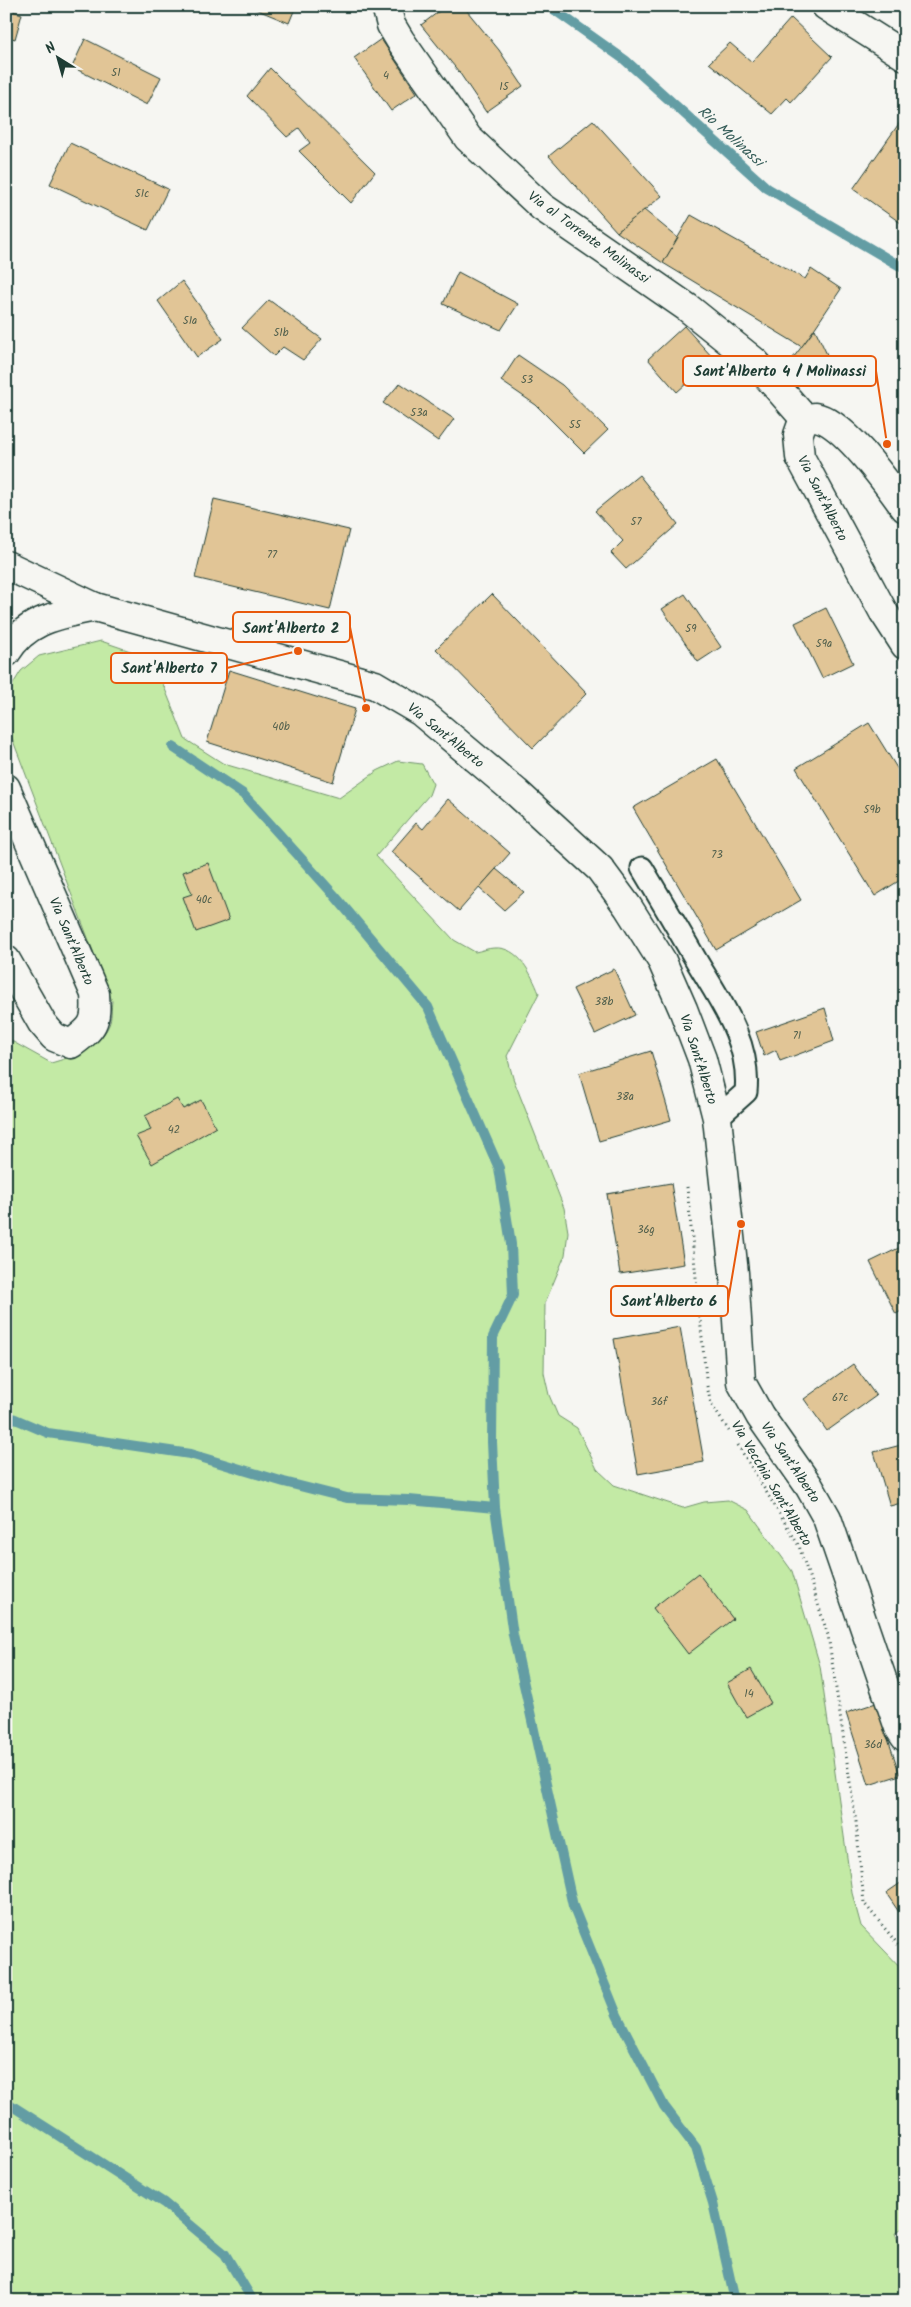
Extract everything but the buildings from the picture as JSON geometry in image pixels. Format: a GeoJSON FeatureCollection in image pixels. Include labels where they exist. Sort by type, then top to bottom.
{"type":"FeatureCollection","features":[{"type":"Feature","properties":{"kind":"street","name":"Via al Torrente Molinassi"},"geometry":{"type":"LineString","coordinates":[[386,6],[391,25],[400,40],[468,138],[542,207],[688,308],[755,362],[804,418]]}},
{"type":"Feature","properties":{"kind":"street"},"geometry":{"type":"LineString","coordinates":[[826,6],[905,56]]}},
{"type":"Feature","properties":{"kind":"street"},"geometry":{"type":"LineString","coordinates":[[804,418],[815,417],[834,426],[871,460],[905,508]]}},
{"type":"Feature","properties":{"kind":"street","name":"Via Sant'Alberto"},"geometry":{"type":"LineString","coordinates":[[804,418],[798,435],[800,457],[882,611],[905,645]]}},
{"type":"Feature","properties":{"kind":"street"},"geometry":{"type":"LineString","coordinates":[[6,565],[95,607]]}},
{"type":"Feature","properties":{"kind":"street","name":"Via Sant'Alberto"},"geometry":{"type":"LineString","coordinates":[[6,653],[15,638],[34,624],[61,614],[95,607],[376,684],[421,712],[516,792],[600,869],[628,907],[662,961],[702,1059],[717,1118],[734,1273],[741,1382],[760,1416],[809,1486],[827,1518],[842,1557],[871,1649],[899,1728],[905,1737]]}},
{"type":"Feature","properties":{"kind":"street","name":"Via Sant'Alberto"},"geometry":{"type":"LineString","coordinates":[[6,788],[95,994],[96,1013],[90,1030],[71,1044],[54,1038],[42,1023],[6,960]]}},
{"type":"Feature","properties":{"kind":"lane","name":"Via Sant'Alberto"},"geometry":{"type":"LineString","coordinates":[[642,868],[735,1026],[745,1058],[746,1092],[717,1118]]}},
{"type":"Feature","properties":{"kind":"path","name":"Via Vecchia Sant'Alberto"},"geometry":{"type":"LineString","coordinates":[[687,1187],[708,1397],[731,1435]]}},
{"type":"Feature","properties":{"kind":"path","name":"Via Vecchia Sant'Alberto"},"geometry":{"type":"LineString","coordinates":[[736,1442],[799,1546],[828,1635],[856,1822],[864,1903],[905,1953]]}},
{"type":"Feature","properties":{"kind":"green space"},"geometry":{"type":"Polygon","coordinates":[[[101,641],[145,656],[159,674],[185,739],[224,764],[339,798],[377,771],[398,761],[422,764],[433,784],[429,795],[376,856],[454,940],[475,952],[494,948],[510,952],[523,963],[532,978],[539,993],[507,1056],[513,1078],[564,1208],[568,1232],[565,1255],[545,1303],[544,1373],[549,1395],[558,1416],[577,1428],[597,1469],[614,1485],[683,1508],[704,1502],[728,1500],[748,1510],[792,1571],[820,1666],[852,1893],[861,1926],[905,1972],[905,2226],[895,2233],[905,2258],[905,2301],[6,2301],[6,1038],[51,1063],[68,1058],[92,1046],[99,1040],[110,1023],[112,1001],[12,738],[8,715],[8,692],[21,671],[39,656],[101,641]]]}},
{"type":"Feature","properties":{"kind":"waterway","name":"Rio Molinassi"},"geometry":{"type":"LineString","coordinates":[[549,6],[625,60],[767,188],[905,269]]}},
{"type":"Feature","properties":{"kind":"waterway"},"geometry":{"type":"LineString","coordinates":[[173,747],[243,794],[335,896],[428,1007],[499,1168],[511,1244],[513,1295],[493,1337],[492,1442],[495,1508],[513,1635],[573,1906],[617,2015],[664,2106],[696,2148],[713,2203],[735,2301]]}},
{"type":"Feature","properties":{"kind":"waterway"},"geometry":{"type":"LineString","coordinates":[[6,1415],[48,1433],[190,1454],[284,1482],[347,1498],[409,1500],[495,1508]]}},
{"type":"Feature","properties":{"kind":"waterway"},"geometry":{"type":"LineString","coordinates":[[6,2102],[164,2203],[225,2254],[253,2301]]}},
{"type":"Feature","properties":{"kind":"place","name":"Sant'Alberto 4 / Molinassi"},"geometry":{"type":"Point","coordinates":[887,444]}},
{"type":"Feature","properties":{"kind":"place","name":"Sant'Alberto 7"},"geometry":{"type":"Point","coordinates":[298,651]}},
{"type":"Feature","properties":{"kind":"place","name":"Sant'Alberto 2"},"geometry":{"type":"Point","coordinates":[366,708]}},
{"type":"Feature","properties":{"kind":"place","name":"Sant'Alberto 6"},"geometry":{"type":"Point","coordinates":[741,1224]}}]}
